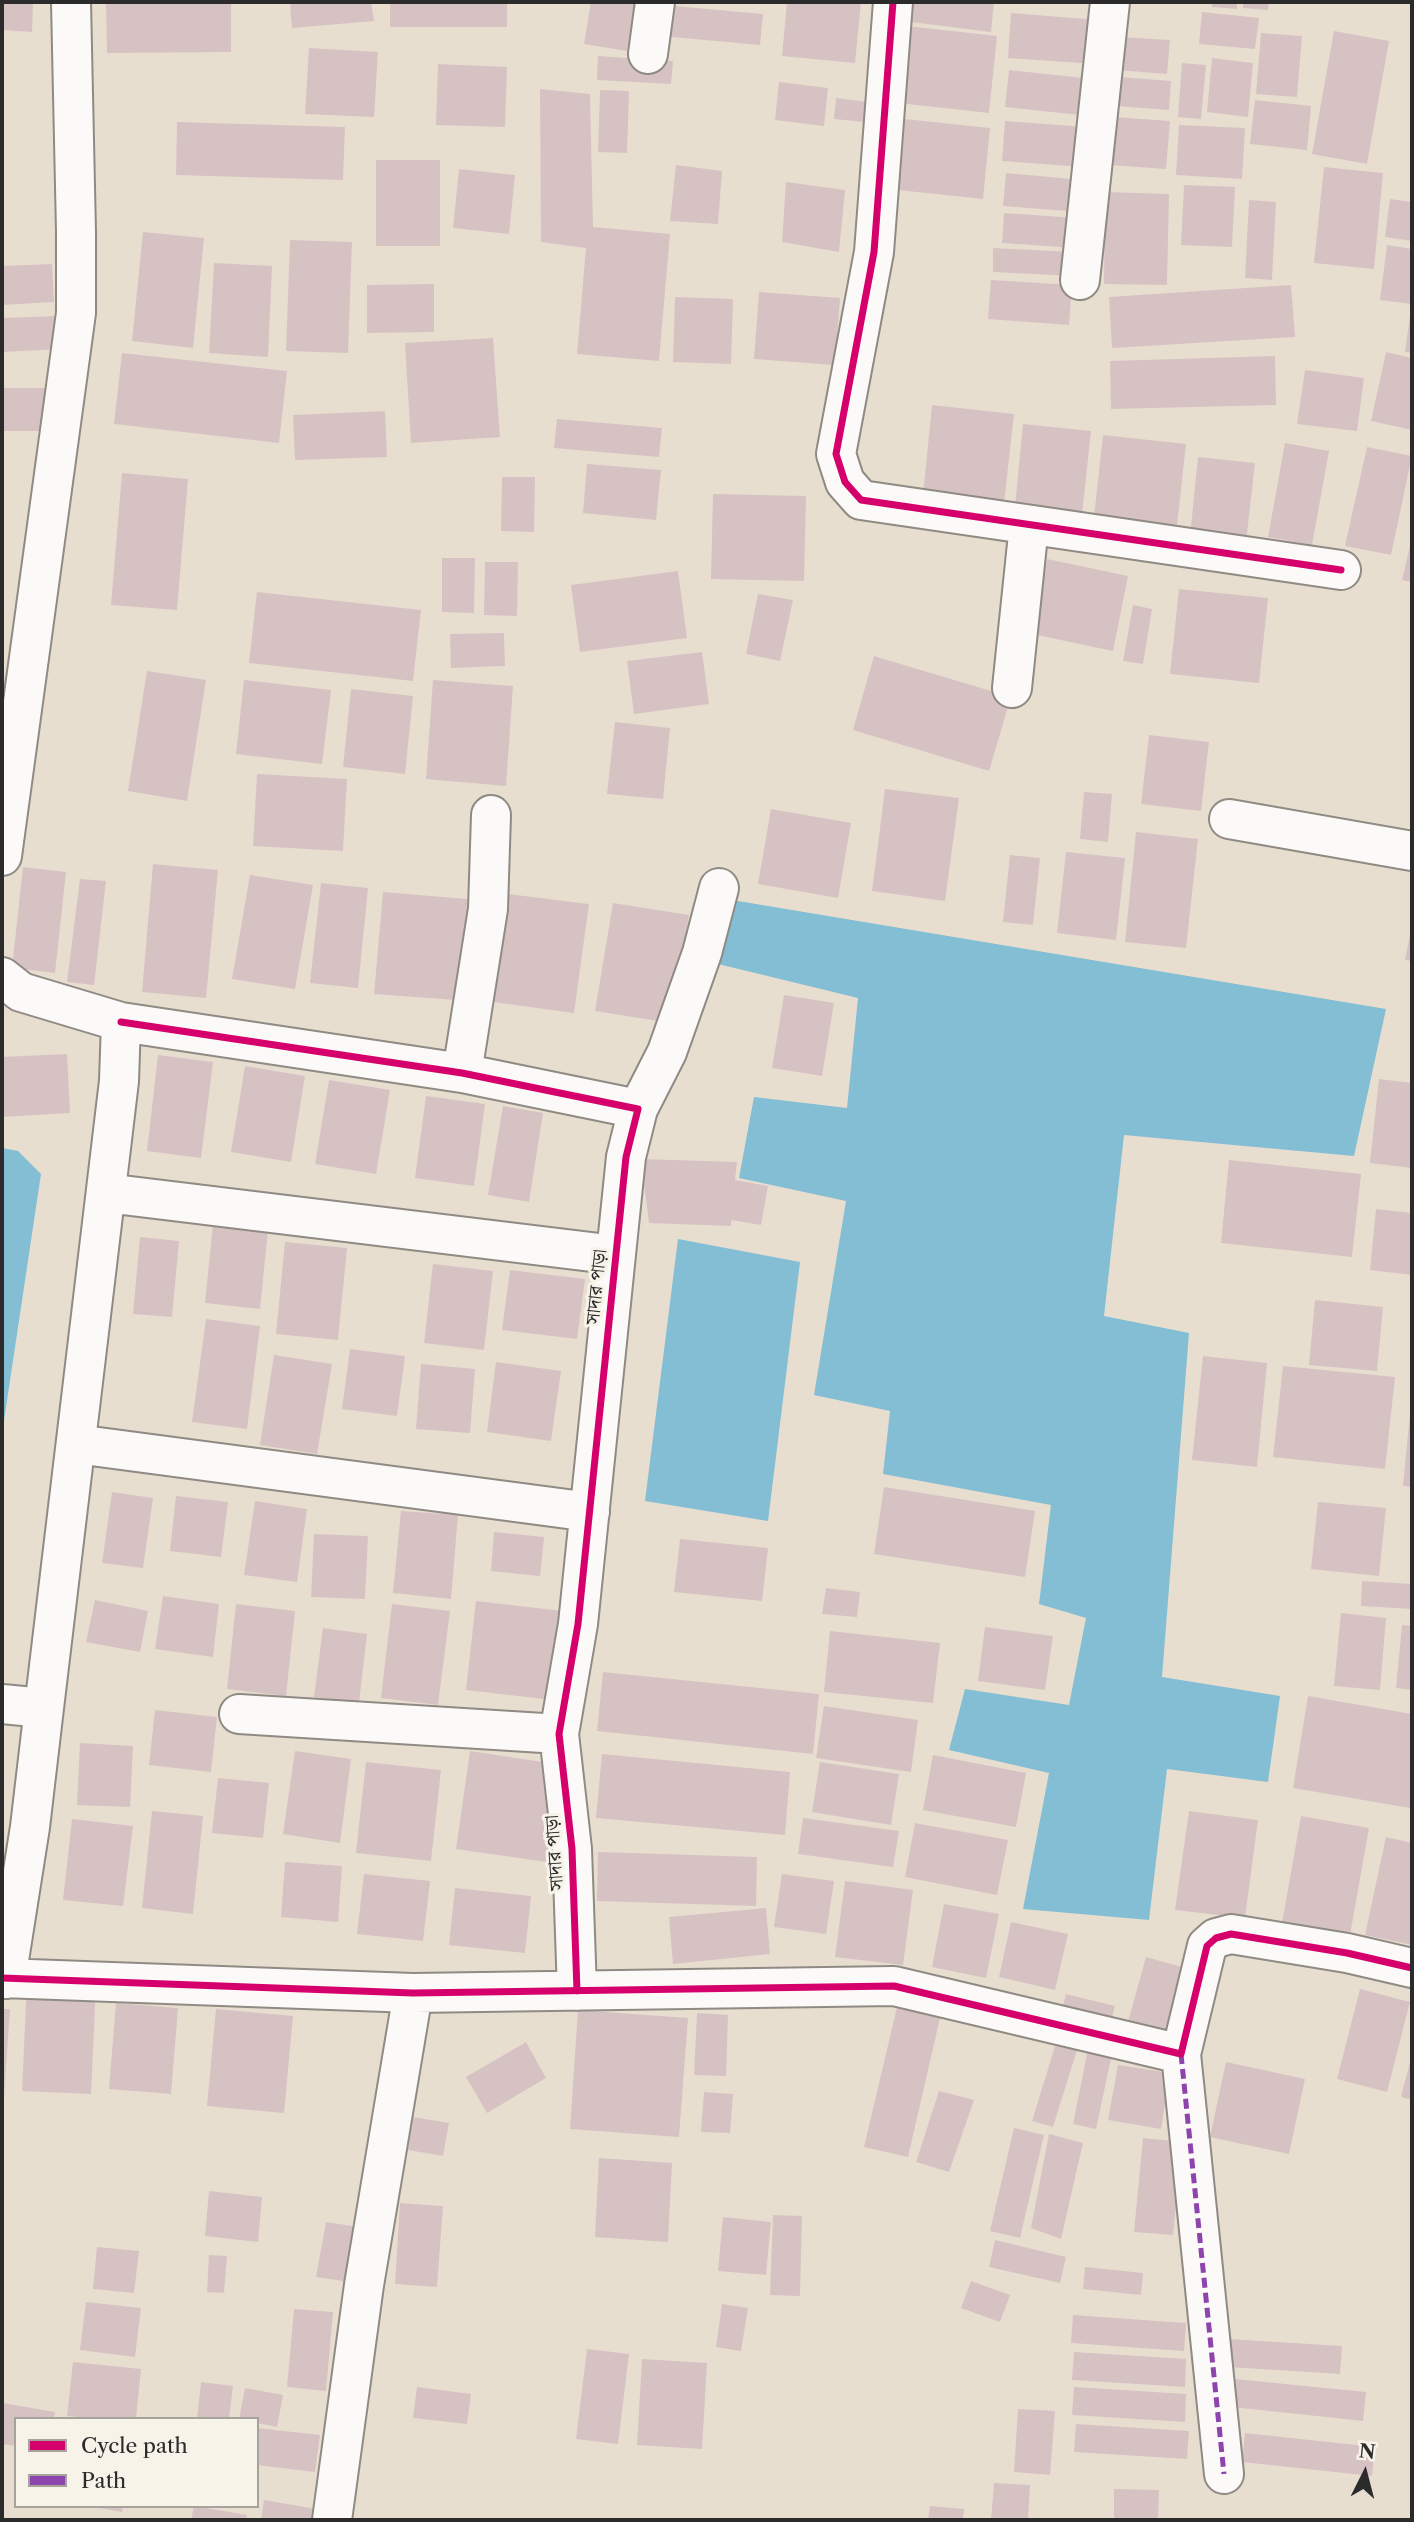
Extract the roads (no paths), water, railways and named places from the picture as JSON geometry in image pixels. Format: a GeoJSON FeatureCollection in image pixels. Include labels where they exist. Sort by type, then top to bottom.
{"type":"FeatureCollection","features":[{"type":"Feature","properties":{"kind":"street"},"geometry":{"type":"LineString","coordinates":[[2,856],[76,313],[71,2]]}},
{"type":"Feature","properties":{"kind":"street"},"geometry":{"type":"LineString","coordinates":[[648,54],[655,2]]}},
{"type":"Feature","properties":{"kind":"street"},"geometry":{"type":"LineString","coordinates":[[893,2],[874,252],[836,454],[845,482],[861,500],[1341,570]]}},
{"type":"Feature","properties":{"kind":"street"},"geometry":{"type":"LineString","coordinates":[[1080,280],[1110,2]]}},
{"type":"Feature","properties":{"kind":"street"},"geometry":{"type":"LineString","coordinates":[[1012,688],[1029,525]]}},
{"type":"Feature","properties":{"kind":"street"},"geometry":{"type":"LineString","coordinates":[[462,1073],[488,909],[491,815]]}},
{"type":"Feature","properties":{"kind":"street"},"geometry":{"type":"LineString","coordinates":[[1229,819],[1412,851]]}},
{"type":"Feature","properties":{"kind":"street","name":"সাদার পাড়া"},"geometry":{"type":"LineString","coordinates":[[577,1992],[572,1849],[559,1734],[578,1625],[626,1157],[638,1108],[667,1052],[702,953],[719,888]]}},
{"type":"Feature","properties":{"kind":"street"},"geometry":{"type":"LineString","coordinates":[[2,977],[21,992],[121,1022],[462,1073],[638,1108]]}},
{"type":"Feature","properties":{"kind":"street"},"geometry":{"type":"LineString","coordinates":[[121,1022],[120,1081],[30,1827],[4,1979],[412,1993],[894,1986],[1181,2054]]}},
{"type":"Feature","properties":{"kind":"street"},"geometry":{"type":"LineString","coordinates":[[106,1193],[616,1255]]}},
{"type":"Feature","properties":{"kind":"street"},"geometry":{"type":"LineString","coordinates":[[76,1444],[590,1512]]}},
{"type":"Feature","properties":{"kind":"street"},"geometry":{"type":"LineString","coordinates":[[2,1704],[44,1708]]}},
{"type":"Feature","properties":{"kind":"street"},"geometry":{"type":"LineString","coordinates":[[239,1714],[559,1734]]}},
{"type":"Feature","properties":{"kind":"street"},"geometry":{"type":"LineString","coordinates":[[1224,2474],[1181,2054],[1207,1946],[1216,1938],[1231,1934],[1347,1953],[1412,1968]]}},
{"type":"Feature","properties":{"kind":"street"},"geometry":{"type":"LineString","coordinates":[[342,2514],[364,2285],[412,1993]]}},
{"type":"Feature","properties":{"kind":"water"},"geometry":{"type":"Polygon","coordinates":[[[732,900],[1386,1009],[1354,1156],[1124,1135],[1104,1316],[1189,1333],[1162,1677],[1280,1696],[1268,1782],[1167,1769],[1149,1920],[1023,1909],[1049,1773],[949,1750],[965,1689],[1069,1705],[1086,1618],[1039,1604],[1051,1505],[883,1474],[890,1411],[814,1395],[846,1201],[739,1178],[754,1097],[847,1108],[858,998],[714,963],[732,900]]]}},
{"type":"Feature","properties":{"kind":"water"},"geometry":{"type":"Polygon","coordinates":[[[2,1148],[18,1151],[41,1174],[2,1434],[2,1148]]]}},
{"type":"Feature","properties":{"kind":"water"},"geometry":{"type":"Polygon","coordinates":[[[678,1239],[800,1262],[768,1521],[645,1501],[678,1239]]]}}]}
